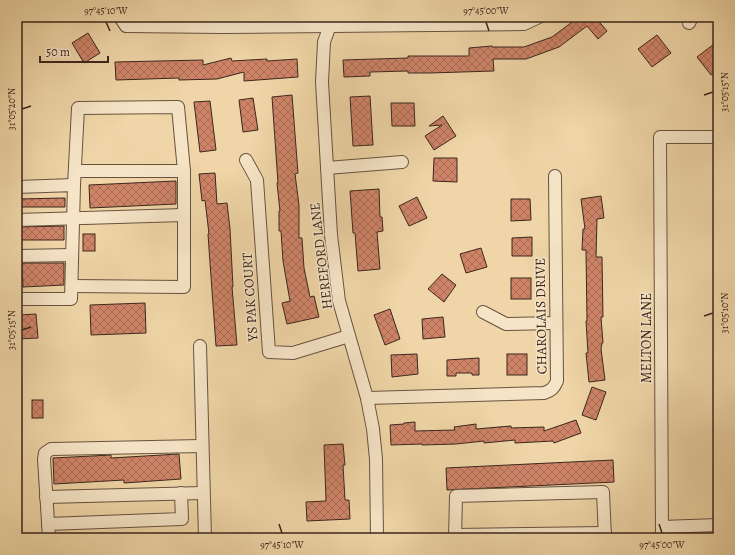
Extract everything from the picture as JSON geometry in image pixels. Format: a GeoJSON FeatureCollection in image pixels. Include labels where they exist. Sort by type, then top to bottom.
{"type":"FeatureCollection","features":[{"type":"Feature","properties":{"kind":"street"},"geometry":{"type":"LineString","coordinates":[[120,17],[126,26],[223,22],[332,21],[443,21],[524,24],[539,17]]}},
{"type":"Feature","properties":{"kind":"street","name":"HEREFORD LANE"},"geometry":{"type":"LineString","coordinates":[[332,21],[324,42],[322,82],[331,235],[339,301],[367,398],[373,429],[376,459],[377,538]]}},
{"type":"Feature","properties":{"kind":"street"},"geometry":{"type":"LineString","coordinates":[[17,299],[71,299],[78,108],[178,107],[184,171],[184,287],[72,286]]}},
{"type":"Feature","properties":{"kind":"street","name":"MELTON LANE"},"geometry":{"type":"LineString","coordinates":[[662,532],[660,137],[718,137]]}},
{"type":"Feature","properties":{"kind":"street","name":"YS PAK COURT"},"geometry":{"type":"LineString","coordinates":[[246,160],[257,180],[269,352],[293,352],[349,336]]}},
{"type":"Feature","properties":{"kind":"street"},"geometry":{"type":"LineString","coordinates":[[327,168],[402,162]]}},
{"type":"Feature","properties":{"kind":"street"},"geometry":{"type":"LineString","coordinates":[[75,171],[184,171]]}},
{"type":"Feature","properties":{"kind":"street","name":"CHAROLAIS DRIVE"},"geometry":{"type":"LineString","coordinates":[[367,398],[544,393],[554,387],[557,381],[555,176]]}},
{"type":"Feature","properties":{"kind":"street"},"geometry":{"type":"LineString","coordinates":[[17,187],[74,185]]}},
{"type":"Feature","properties":{"kind":"street"},"geometry":{"type":"LineString","coordinates":[[17,220],[73,217],[184,215]]}},
{"type":"Feature","properties":{"kind":"street"},"geometry":{"type":"LineString","coordinates":[[17,256],[72,255]]}},
{"type":"Feature","properties":{"kind":"street"},"geometry":{"type":"LineString","coordinates":[[483,312],[506,324],[556,323]]}},
{"type":"Feature","properties":{"kind":"street"},"geometry":{"type":"LineString","coordinates":[[200,346],[205,538]]}},
{"type":"Feature","properties":{"kind":"street"},"geometry":{"type":"LineString","coordinates":[[49,538],[44,459],[45,453],[51,449],[202,446]]}},
{"type":"Feature","properties":{"kind":"street"},"geometry":{"type":"LineString","coordinates":[[603,492],[605,536],[455,536],[456,496],[603,492]]}},
{"type":"Feature","properties":{"kind":"street"},"geometry":{"type":"LineString","coordinates":[[48,524],[182,519],[181,493]]}},
{"type":"Feature","properties":{"kind":"street"},"geometry":{"type":"LineString","coordinates":[[46,497],[204,493]]}},
{"type":"Feature","properties":{"kind":"street"},"geometry":{"type":"LineString","coordinates":[[662,532],[718,525]]}},
{"type":"Feature","properties":{"kind":"building"},"geometry":{"type":"Polygon","coordinates":[[[579,17],[595,17],[607,31],[598,39],[587,26],[559,47],[526,59],[493,59],[494,71],[429,73],[408,73],[408,71],[370,72],[370,76],[344,77],[343,60],[408,58],[408,56],[469,56],[469,48],[492,46],[524,47],[552,37],[579,17]]]}},
{"type":"Feature","properties":{"kind":"building"},"geometry":{"type":"Polygon","coordinates":[[[88,33],[100,53],[84,63],[72,43],[88,33]]]}},
{"type":"Feature","properties":{"kind":"building"},"geometry":{"type":"Polygon","coordinates":[[[657,35],[671,53],[652,67],[638,49],[657,35]]]}},
{"type":"Feature","properties":{"kind":"building"},"geometry":{"type":"Polygon","coordinates":[[[718,41],[718,70],[711,75],[697,57],[718,41]]]}},
{"type":"Feature","properties":{"kind":"building"},"geometry":{"type":"Polygon","coordinates":[[[231,58],[232,61],[297,59],[298,77],[244,81],[244,72],[217,79],[179,80],[179,78],[116,80],[115,62],[203,60],[203,65],[231,58]]]}},
{"type":"Feature","properties":{"kind":"building"},"geometry":{"type":"Polygon","coordinates":[[[292,95],[298,173],[295,174],[299,205],[299,238],[302,238],[304,268],[310,297],[314,296],[319,317],[287,324],[282,303],[290,301],[283,261],[281,231],[279,231],[280,211],[272,97],[292,95]]]}},
{"type":"Feature","properties":{"kind":"building"},"geometry":{"type":"Polygon","coordinates":[[[370,96],[373,145],[353,146],[350,97],[370,96]]]}},
{"type":"Feature","properties":{"kind":"building"},"geometry":{"type":"Polygon","coordinates":[[[253,98],[258,130],[243,132],[239,100],[253,98]]]}},
{"type":"Feature","properties":{"kind":"building"},"geometry":{"type":"Polygon","coordinates":[[[210,101],[216,150],[200,152],[194,102],[210,101]]]}},
{"type":"Feature","properties":{"kind":"building"},"geometry":{"type":"Polygon","coordinates":[[[391,103],[414,103],[415,126],[392,126],[391,103]]]}},
{"type":"Feature","properties":{"kind":"building"},"geometry":{"type":"Polygon","coordinates":[[[443,116],[456,136],[434,150],[425,136],[442,125],[429,126],[443,116]]]}},
{"type":"Feature","properties":{"kind":"building"},"geometry":{"type":"Polygon","coordinates":[[[434,158],[457,158],[457,182],[433,181],[434,158]]]}},
{"type":"Feature","properties":{"kind":"building"},"geometry":{"type":"Polygon","coordinates":[[[215,173],[217,204],[227,203],[237,345],[216,346],[209,234],[205,200],[202,201],[199,174],[215,173]]]}},
{"type":"Feature","properties":{"kind":"building"},"geometry":{"type":"Polygon","coordinates":[[[176,181],[176,204],[90,208],[89,185],[176,181]]]}},
{"type":"Feature","properties":{"kind":"building"},"geometry":{"type":"Polygon","coordinates":[[[379,189],[380,217],[382,217],[383,231],[377,232],[380,269],[358,271],[350,191],[379,189]]]}},
{"type":"Feature","properties":{"kind":"building"},"geometry":{"type":"Polygon","coordinates":[[[601,196],[604,218],[597,219],[596,257],[602,257],[603,317],[601,317],[603,343],[601,349],[605,380],[589,382],[586,353],[588,353],[586,321],[586,250],[582,250],[583,229],[585,229],[581,199],[601,196]]]}},
{"type":"Feature","properties":{"kind":"building"},"geometry":{"type":"Polygon","coordinates":[[[417,197],[427,218],[409,226],[399,206],[417,197]]]}},
{"type":"Feature","properties":{"kind":"building"},"geometry":{"type":"Polygon","coordinates":[[[65,198],[65,207],[18,207],[18,199],[65,198]]]}},
{"type":"Feature","properties":{"kind":"building"},"geometry":{"type":"Polygon","coordinates":[[[511,199],[530,199],[531,220],[511,221],[511,199]]]}},
{"type":"Feature","properties":{"kind":"building"},"geometry":{"type":"Polygon","coordinates":[[[64,226],[64,240],[18,240],[18,227],[64,226]]]}},
{"type":"Feature","properties":{"kind":"building"},"geometry":{"type":"Polygon","coordinates":[[[83,234],[95,234],[95,251],[83,251],[83,234]]]}},
{"type":"Feature","properties":{"kind":"building"},"geometry":{"type":"Polygon","coordinates":[[[532,237],[532,256],[512,256],[512,238],[532,237]]]}},
{"type":"Feature","properties":{"kind":"building"},"geometry":{"type":"Polygon","coordinates":[[[481,248],[487,267],[466,273],[460,254],[481,248]]]}},
{"type":"Feature","properties":{"kind":"building"},"geometry":{"type":"Polygon","coordinates":[[[22,263],[64,263],[64,285],[23,287],[22,263]]]}},
{"type":"Feature","properties":{"kind":"building"},"geometry":{"type":"Polygon","coordinates":[[[442,274],[456,285],[444,302],[428,289],[442,274]]]}},
{"type":"Feature","properties":{"kind":"building"},"geometry":{"type":"Polygon","coordinates":[[[511,278],[531,278],[531,299],[511,299],[511,278]]]}},
{"type":"Feature","properties":{"kind":"building"},"geometry":{"type":"Polygon","coordinates":[[[145,303],[146,333],[91,335],[90,305],[145,303]]]}},
{"type":"Feature","properties":{"kind":"building"},"geometry":{"type":"Polygon","coordinates":[[[390,309],[400,339],[385,345],[374,315],[390,309]]]}},
{"type":"Feature","properties":{"kind":"building"},"geometry":{"type":"Polygon","coordinates":[[[36,314],[38,338],[17,339],[17,315],[36,314]]]}},
{"type":"Feature","properties":{"kind":"building"},"geometry":{"type":"Polygon","coordinates":[[[443,317],[445,337],[423,339],[422,319],[443,317]]]}},
{"type":"Feature","properties":{"kind":"building"},"geometry":{"type":"Polygon","coordinates":[[[417,354],[418,374],[392,377],[391,355],[417,354]]]}},
{"type":"Feature","properties":{"kind":"building"},"geometry":{"type":"Polygon","coordinates":[[[507,354],[527,354],[527,375],[507,375],[507,354]]]}},
{"type":"Feature","properties":{"kind":"building"},"geometry":{"type":"Polygon","coordinates":[[[479,358],[479,375],[472,375],[472,373],[456,373],[456,376],[447,376],[447,360],[479,358]]]}},
{"type":"Feature","properties":{"kind":"building"},"geometry":{"type":"Polygon","coordinates":[[[592,387],[606,392],[596,420],[582,415],[592,387]]]}},
{"type":"Feature","properties":{"kind":"building"},"geometry":{"type":"Polygon","coordinates":[[[32,400],[43,400],[43,418],[32,418],[32,400]]]}},
{"type":"Feature","properties":{"kind":"building"},"geometry":{"type":"Polygon","coordinates":[[[576,420],[581,433],[554,443],[553,441],[515,443],[515,440],[484,443],[484,441],[456,444],[391,445],[390,425],[404,423],[415,422],[415,431],[455,430],[454,427],[476,424],[476,429],[511,426],[511,428],[544,427],[544,431],[576,420]]]}},
{"type":"Feature","properties":{"kind":"building"},"geometry":{"type":"Polygon","coordinates":[[[343,444],[345,465],[343,465],[345,500],[349,500],[350,519],[307,521],[306,502],[326,501],[324,445],[343,444]]]}},
{"type":"Feature","properties":{"kind":"building"},"geometry":{"type":"Polygon","coordinates":[[[179,454],[181,479],[124,483],[124,480],[54,484],[53,458],[111,455],[111,458],[179,454]]]}},
{"type":"Feature","properties":{"kind":"building"},"geometry":{"type":"Polygon","coordinates":[[[613,460],[614,482],[447,490],[446,468],[613,460]]]}}]}
